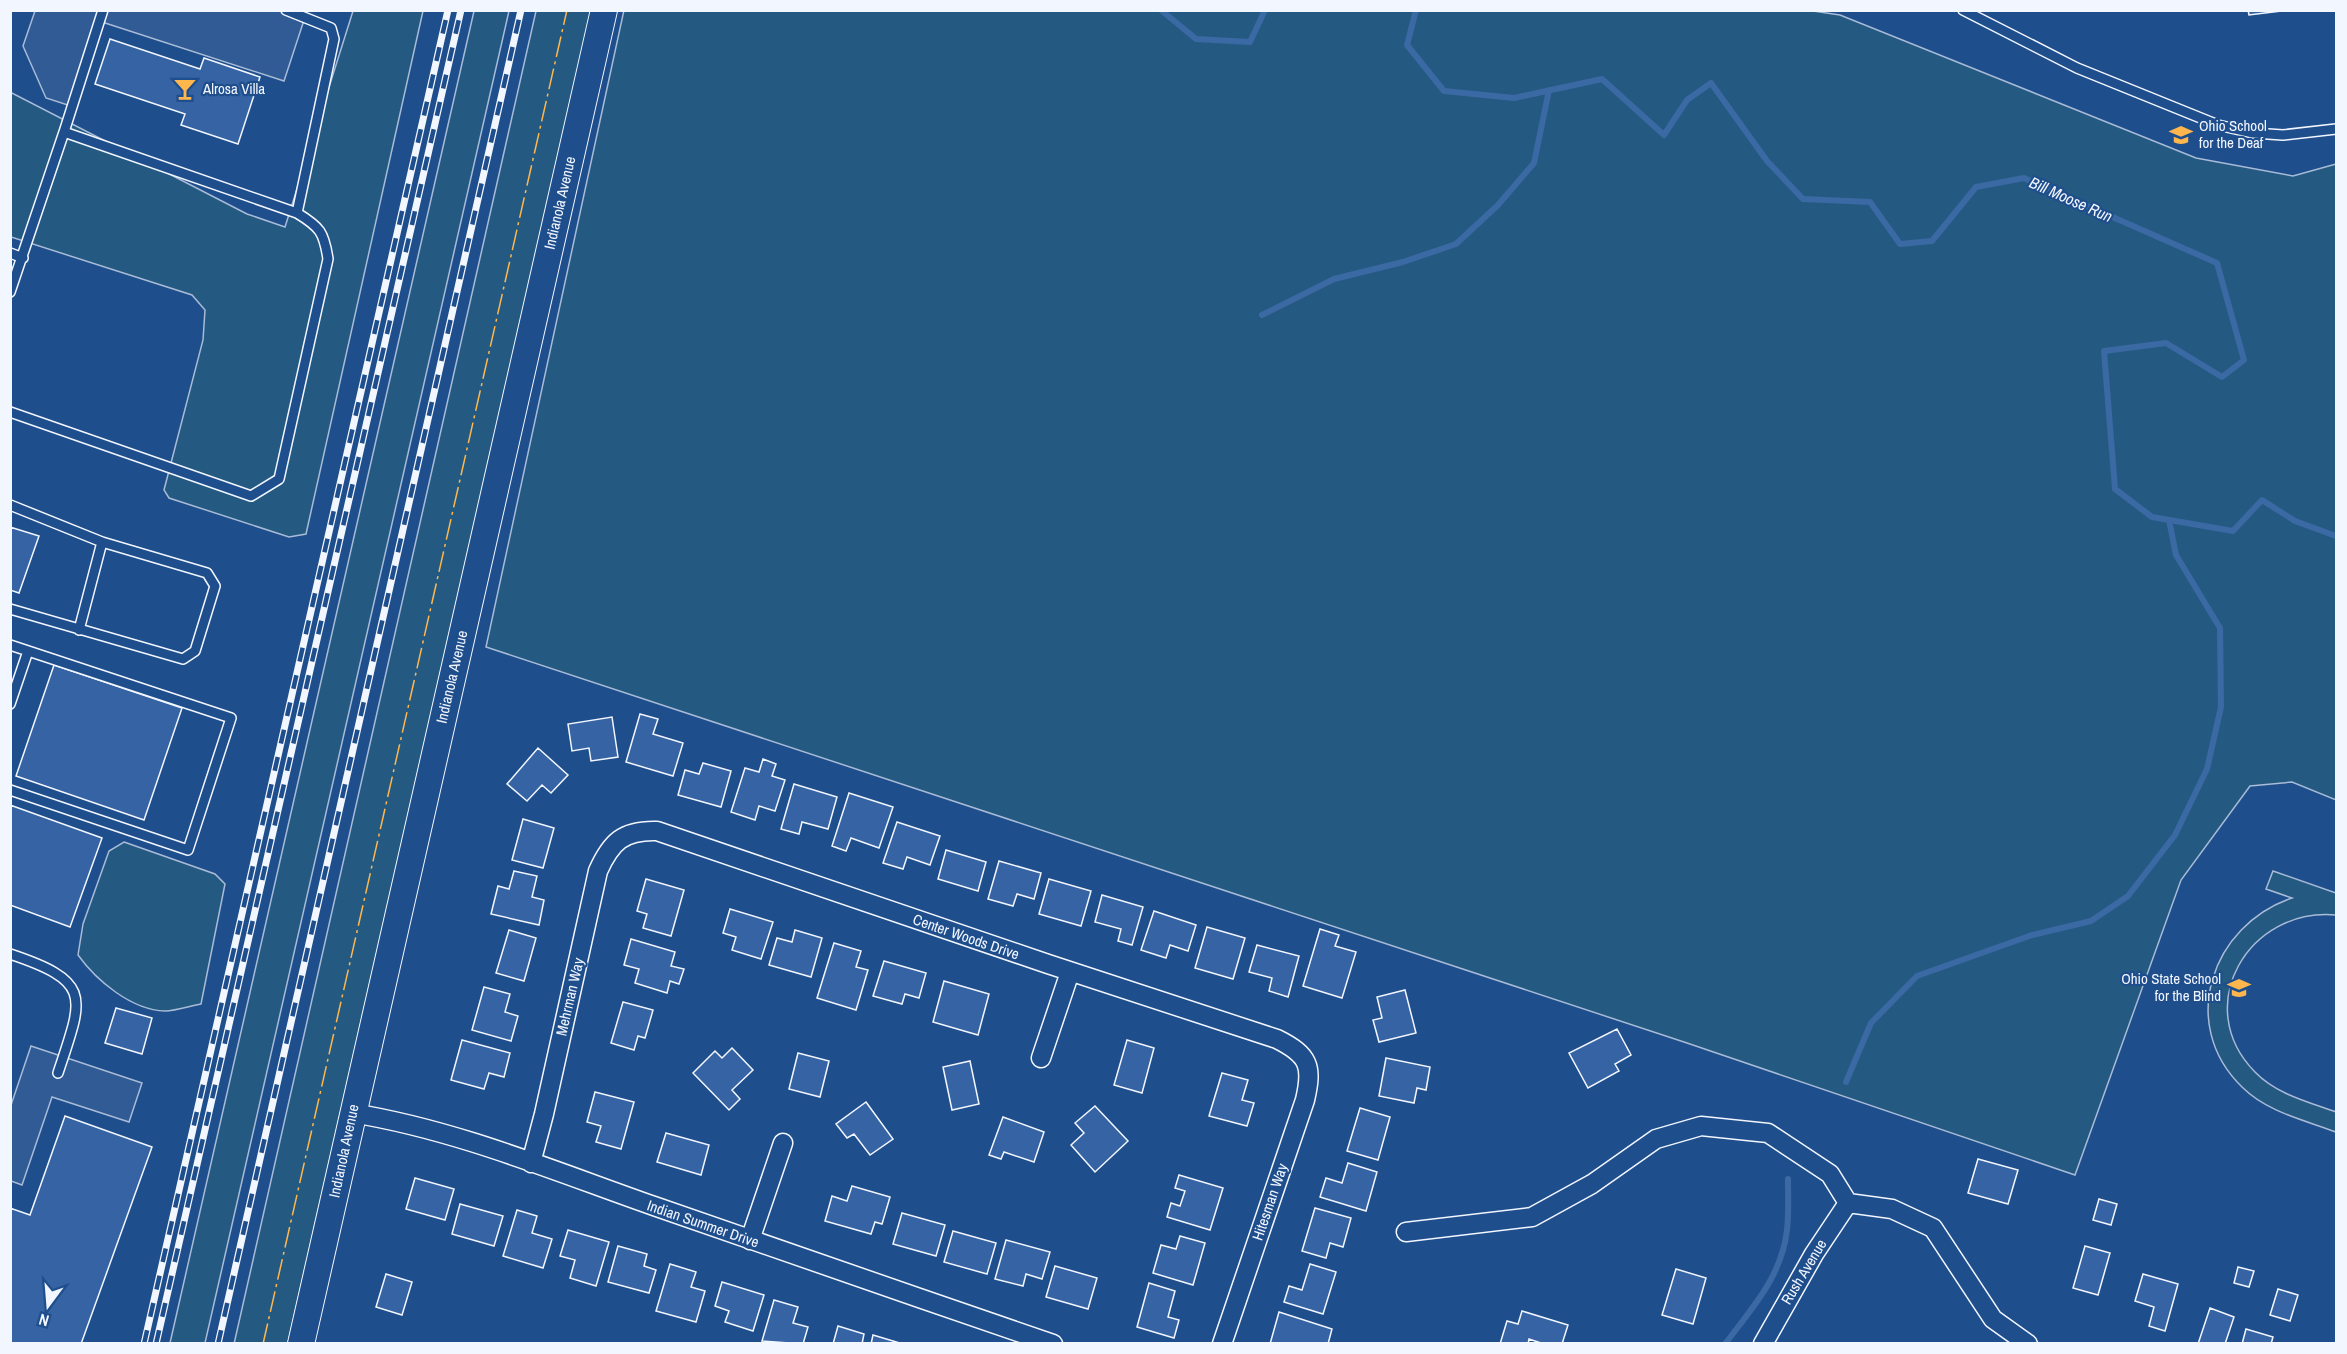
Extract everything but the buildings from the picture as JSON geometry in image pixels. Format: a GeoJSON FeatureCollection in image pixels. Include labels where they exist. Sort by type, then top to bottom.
{"type":"FeatureCollection","features":[{"type":"Feature","properties":{"kind":"main road","name":"Indianola Avenue"},"geometry":{"type":"LineString","coordinates":[[301,1344],[604,10]]}},
{"type":"Feature","properties":{"kind":"street","name":"Center Woods Drive"},"geometry":{"type":"LineString","coordinates":[[621,837],[638,831],[657,831],[1070,972],[1277,1039],[1293,1047],[1306,1059]]}},
{"type":"Feature","properties":{"kind":"street","name":"Mehrman Way"},"geometry":{"type":"LineString","coordinates":[[531,1163],[598,872],[607,852],[621,837]]}},
{"type":"Feature","properties":{"kind":"street"},"geometry":{"type":"LineString","coordinates":[[1041,1058],[1070,972]]}},
{"type":"Feature","properties":{"kind":"street","name":"Hitesman Way"},"geometry":{"type":"LineString","coordinates":[[1222,1344],[1305,1100],[1309,1080],[1306,1059]]}},
{"type":"Feature","properties":{"kind":"street","name":"Indian Summer Drive"},"geometry":{"type":"LineString","coordinates":[[352,1113],[391,1120],[494,1147],[531,1163],[1053,1344]]}},
{"type":"Feature","properties":{"kind":"street"},"geometry":{"type":"LineString","coordinates":[[1406,1232],[1532,1217],[1592,1184],[1656,1139],[1701,1126],[1768,1133],[1830,1174],[1848,1203],[1892,1209],[1933,1228],[1993,1319],[2028,1344]]}},
{"type":"Feature","properties":{"kind":"street"},"geometry":{"type":"LineString","coordinates":[[750,1240],[783,1143]]}},
{"type":"Feature","properties":{"kind":"street","name":"Rush Avenue"},"geometry":{"type":"LineString","coordinates":[[1763,1344],[1814,1254],[1848,1203]]}},
{"type":"Feature","properties":{"kind":"lane"},"geometry":{"type":"LineString","coordinates":[[10,292],[103,10]]}},
{"type":"Feature","properties":{"kind":"lane"},"geometry":{"type":"LineString","coordinates":[[286,10],[331,28],[334,39],[297,213]]}},
{"type":"Feature","properties":{"kind":"lane"},"geometry":{"type":"LineString","coordinates":[[1963,10],[2077,68],[2218,125],[2253,133],[2283,135],[2337,129]]}},
{"type":"Feature","properties":{"kind":"lane"},"geometry":{"type":"LineString","coordinates":[[10,412],[251,496],[279,479],[328,260],[319,226],[297,213],[64,132]]}},
{"type":"Feature","properties":{"kind":"lane"},"geometry":{"type":"LineString","coordinates":[[10,253],[23,258]]}},
{"type":"Feature","properties":{"kind":"lane"},"geometry":{"type":"LineString","coordinates":[[10,505],[102,542],[207,573],[215,586],[195,651],[183,659],[10,609]]}},
{"type":"Feature","properties":{"kind":"lane"},"geometry":{"type":"LineString","coordinates":[[79,630],[102,542]]}},
{"type":"Feature","properties":{"kind":"lane"},"geometry":{"type":"LineString","coordinates":[[10,645],[231,718],[188,850],[10,790]]}},
{"type":"Feature","properties":{"kind":"lane"},"geometry":{"type":"LineString","coordinates":[[10,704],[28,651]]}},
{"type":"Feature","properties":{"kind":"lane"},"geometry":{"type":"LineString","coordinates":[[10,954],[49,967],[69,982],[78,1002],[58,1073]]}},
{"type":"Feature","properties":{"kind":"shaded area"},"geometry":{"type":"Polygon","coordinates":[[[624,10],[1813,11],[1840,15],[2196,158],[2293,176],[2336,164],[2336,800],[2292,782],[2250,786],[2181,880],[2075,1175],[1687,1043],[486,647],[624,10]]]}},
{"type":"Feature","properties":{"kind":"shaded area"},"geometry":{"type":"Polygon","coordinates":[[[35,11],[307,11],[284,81],[102,22],[74,107],[46,98],[23,46],[35,11]]]}},
{"type":"Feature","properties":{"kind":"shaded area"},"geometry":{"type":"Polygon","coordinates":[[[353,11],[423,11],[306,534],[289,537],[169,498],[164,490],[203,340],[205,310],[192,295],[11,237],[10,92],[247,214],[285,227],[353,11]]]}},
{"type":"Feature","properties":{"kind":"shaded area"},"geometry":{"type":"Polygon","coordinates":[[[474,11],[509,11],[205,1343],[170,1343],[474,11]]]}},
{"type":"Feature","properties":{"kind":"shaded area"},"geometry":{"type":"Polygon","coordinates":[[[536,11],[591,11],[288,1343],[234,1344],[536,11]]]}},
{"type":"Feature","properties":{"kind":"shaded area"},"geometry":{"type":"Polygon","coordinates":[[[124,842],[215,874],[225,884],[201,1004],[165,1011],[140,1005],[104,983],[78,955],[83,924],[109,851],[124,842]]]}},
{"type":"Feature","properties":{"kind":"shaded area"},"geometry":{"type":"Polygon","coordinates":[[[2273,871],[2336,893],[2336,915],[2305,917],[2278,927],[2255,944],[2238,966],[2229,991],[2228,1018],[2236,1046],[2255,1072],[2282,1092],[2336,1112],[2336,1132],[2274,1109],[2252,1096],[2222,1062],[2211,1035],[2208,1007],[2213,979],[2224,953],[2241,930],[2264,911],[2292,898],[2266,889],[2273,871]]]}},
{"type":"Feature","properties":{"kind":"shaded area"},"geometry":{"type":"Polygon","coordinates":[[[31,1046],[142,1083],[129,1122],[52,1097],[22,1185],[11,1181],[11,1105],[31,1046]]]}},
{"type":"Feature","properties":{"kind":"waterway","name":"Bill Moose Run"},"geometry":{"type":"LineString","coordinates":[[1161,10],[1196,39],[1250,42],[1265,10]]}},
{"type":"Feature","properties":{"kind":"waterway","name":"Bill Moose Run"},"geometry":{"type":"LineString","coordinates":[[1416,10],[1407,45],[1444,91],[1514,98],[1602,79],[1664,135],[1687,100],[1711,83],[1767,161],[1803,199],[1870,202],[1900,244],[1932,241],[1976,187],[2024,178],[2217,263],[2244,360],[2222,377],[2166,343],[2104,351],[2115,489],[2152,517],[2233,531],[2262,500],[2295,521],[2336,536]]}},
{"type":"Feature","properties":{"kind":"waterway"},"geometry":{"type":"LineString","coordinates":[[1262,315],[1334,279],[1403,262],[1456,244],[1498,205],[1534,163],[1549,90]]}},
{"type":"Feature","properties":{"kind":"waterway"},"geometry":{"type":"LineString","coordinates":[[1846,1082],[1871,1023],[1917,976],[2032,935],[2091,921],[2128,896],[2175,835],[2207,769],[2221,707],[2220,628],[2176,555],[2169,520]]}},
{"type":"Feature","properties":{"kind":"waterway"},"geometry":{"type":"LineString","coordinates":[[1725,1344],[1764,1291],[1779,1262],[1787,1230],[1788,1179]]}},
{"type":"Feature","properties":{"kind":"railway"},"geometry":{"type":"LineString","coordinates":[[144,1344],[448,10]]}},
{"type":"Feature","properties":{"kind":"railway"},"geometry":{"type":"LineString","coordinates":[[156,1344],[461,10]]}},
{"type":"Feature","properties":{"kind":"railway"},"geometry":{"type":"LineString","coordinates":[[218,1344],[521,10]]}},
{"type":"Feature","properties":{"kind":"power"},"geometry":{"type":"LineString","coordinates":[[263,1344],[567,10]]}},
{"type":"Feature","properties":{"kind":"place","name":"Alrosa Villa"},"geometry":{"type":"Point","coordinates":[185,89]}},
{"type":"Feature","properties":{"kind":"place","name":"Ohio School for the Deaf"},"geometry":{"type":"Point","coordinates":[2181,135]}},
{"type":"Feature","properties":{"kind":"place","name":"Ohio State School for the Blind"},"geometry":{"type":"Point","coordinates":[2239,988]}}]}
